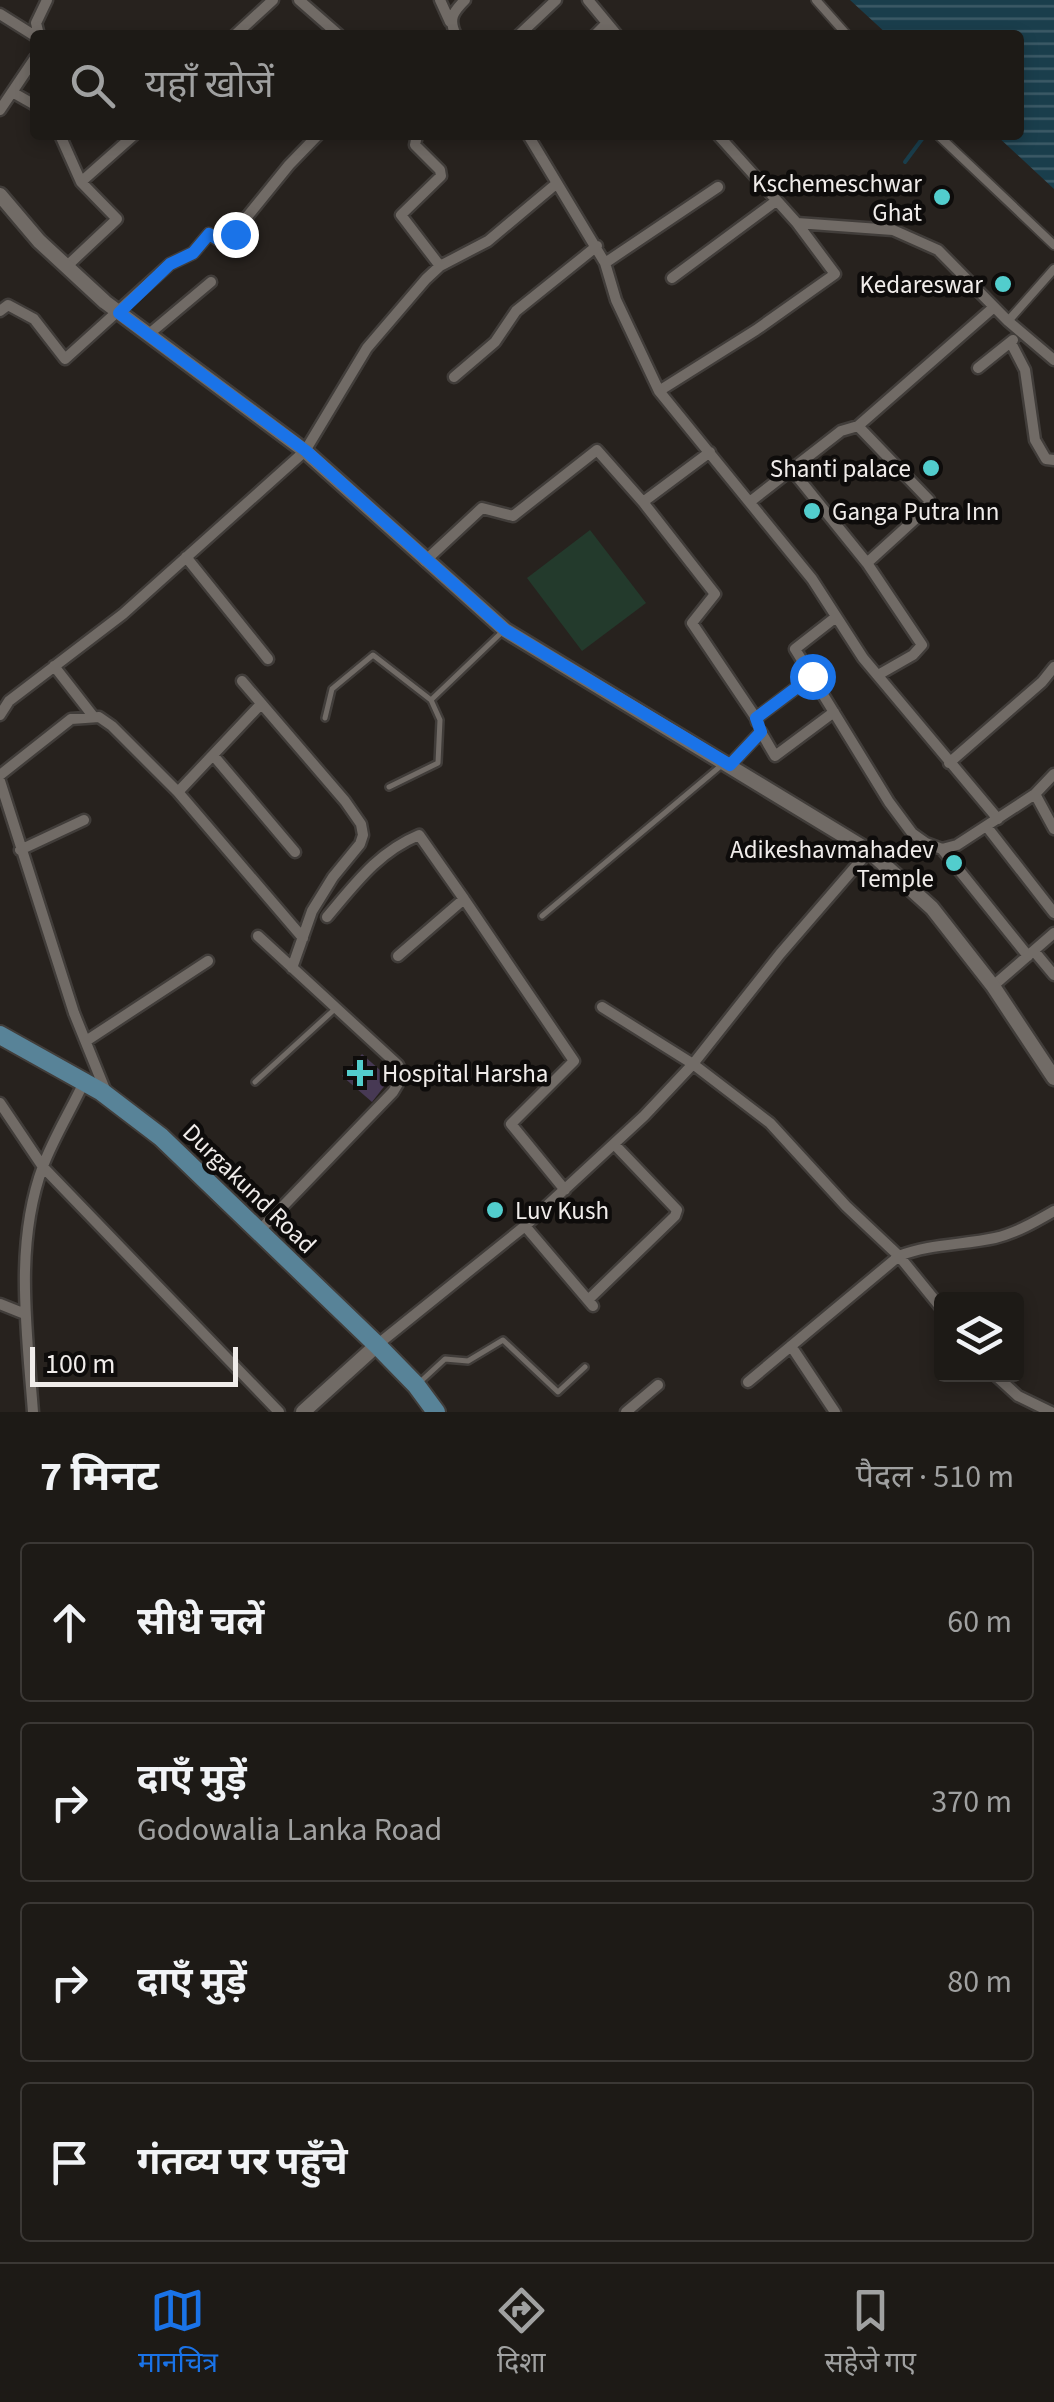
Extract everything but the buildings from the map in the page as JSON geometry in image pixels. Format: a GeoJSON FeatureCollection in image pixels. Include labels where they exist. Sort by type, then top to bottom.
{"type":"FeatureCollection","features":[{"type":"Feature","properties":{"kind":"main road","name":"Durgakund Road"},"geometry":{"type":"LineString","coordinates":[[0,1035],[108,1097],[161,1137],[377,1344],[436,1412]]}},
{"type":"Feature","properties":{"kind":"street"},"geometry":{"type":"LineString","coordinates":[[37,30],[36,23],[48,0]]}},
{"type":"Feature","properties":{"kind":"street"},"geometry":{"type":"LineString","coordinates":[[241,30],[274,0]]}},
{"type":"Feature","properties":{"kind":"street"},"geometry":{"type":"LineString","coordinates":[[300,0],[333,30]]}},
{"type":"Feature","properties":{"kind":"street"},"geometry":{"type":"LineString","coordinates":[[440,0],[454,30]]}},
{"type":"Feature","properties":{"kind":"street"},"geometry":{"type":"LineString","coordinates":[[451,23],[454,12],[465,0]]}},
{"type":"Feature","properties":{"kind":"street"},"geometry":{"type":"LineString","coordinates":[[524,30],[556,0]]}},
{"type":"Feature","properties":{"kind":"street"},"geometry":{"type":"LineString","coordinates":[[588,0],[614,30]]}},
{"type":"Feature","properties":{"kind":"street"},"geometry":{"type":"LineString","coordinates":[[816,0],[843,30]]}},
{"type":"Feature","properties":{"kind":"street"},"geometry":{"type":"LineString","coordinates":[[0,14],[30,31]]}},
{"type":"Feature","properties":{"kind":"street"},"geometry":{"type":"LineString","coordinates":[[600,30],[607,22]]}},
{"type":"Feature","properties":{"kind":"street"},"geometry":{"type":"LineString","coordinates":[[0,110],[30,65]]}},
{"type":"Feature","properties":{"kind":"street"},"geometry":{"type":"LineString","coordinates":[[12,92],[30,102]]}},
{"type":"Feature","properties":{"kind":"street"},"geometry":{"type":"LineString","coordinates":[[62,140],[81,182],[118,220],[66,266]]}},
{"type":"Feature","properties":{"kind":"street"},"geometry":{"type":"LineString","coordinates":[[81,182],[128,140]]}},
{"type":"Feature","properties":{"kind":"street"},"geometry":{"type":"LineString","coordinates":[[0,311],[8,305],[34,319],[65,359],[170,264],[193,253],[209,234],[226,244],[289,164],[313,140]]}},
{"type":"Feature","properties":{"kind":"street"},"geometry":{"type":"LineString","coordinates":[[416,140],[415,145],[440,170],[441,176],[402,214],[440,266]]}},
{"type":"Feature","properties":{"kind":"street"},"geometry":{"type":"LineString","coordinates":[[531,140],[606,262],[616,300],[659,392],[812,579],[878,675],[998,819]]}},
{"type":"Feature","properties":{"kind":"street"},"geometry":{"type":"LineString","coordinates":[[659,392],[836,274],[797,223],[722,140]]}},
{"type":"Feature","properties":{"kind":"street"},"geometry":{"type":"LineString","coordinates":[[943,140],[1054,245]]}},
{"type":"Feature","properties":{"kind":"street"},"geometry":{"type":"LineString","coordinates":[[0,714],[9,701],[123,614],[306,451],[367,348],[440,266],[488,240],[556,184]]}},
{"type":"Feature","properties":{"kind":"street"},"geometry":{"type":"LineString","coordinates":[[606,262],[718,187]]}},
{"type":"Feature","properties":{"kind":"street"},"geometry":{"type":"LineString","coordinates":[[0,195],[39,241],[119,313],[306,451],[505,630],[869,850],[932,908],[993,986],[1054,1078]]}},
{"type":"Feature","properties":{"kind":"street"},"geometry":{"type":"LineString","coordinates":[[672,278],[776,201]]}},
{"type":"Feature","properties":{"kind":"street"},"geometry":{"type":"LineString","coordinates":[[797,223],[893,230],[938,250],[1008,321],[1054,360]]}},
{"type":"Feature","properties":{"kind":"street"},"geometry":{"type":"LineString","coordinates":[[454,376],[495,342],[516,312],[597,246]]}},
{"type":"Feature","properties":{"kind":"street"},"geometry":{"type":"LineString","coordinates":[[1008,321],[1054,269]]}},
{"type":"Feature","properties":{"kind":"street"},"geometry":{"type":"LineString","coordinates":[[149,334],[211,282]]}},
{"type":"Feature","properties":{"kind":"street"},"geometry":{"type":"LineString","coordinates":[[751,501],[841,431],[858,426],[994,307]]}},
{"type":"Feature","properties":{"kind":"street"},"geometry":{"type":"LineString","coordinates":[[978,368],[1020,331]]}},
{"type":"Feature","properties":{"kind":"street"},"geometry":{"type":"LineString","coordinates":[[1010,343],[1025,370],[1037,447],[1046,459],[1054,460]]}},
{"type":"Feature","properties":{"kind":"street"},"geometry":{"type":"LineString","coordinates":[[858,426],[929,500],[924,512],[866,562]]}},
{"type":"Feature","properties":{"kind":"street"},"geometry":{"type":"LineString","coordinates":[[425,561],[482,508],[512,516],[597,450],[714,594],[692,623],[756,718],[775,756],[834,712]]}},
{"type":"Feature","properties":{"kind":"street"},"geometry":{"type":"LineString","coordinates":[[643,502],[710,452]]}},
{"type":"Feature","properties":{"kind":"street"},"geometry":{"type":"LineString","coordinates":[[792,469],[866,562],[922,646],[913,656],[878,675]]}},
{"type":"Feature","properties":{"kind":"street"},"geometry":{"type":"LineString","coordinates":[[186,556],[268,659]]}},
{"type":"Feature","properties":{"kind":"street"},"geometry":{"type":"LineString","coordinates":[[836,617],[795,649],[912,834],[942,849],[957,845],[1035,794],[1054,774]]}},
{"type":"Feature","properties":{"kind":"street"},"geometry":{"type":"LineString","coordinates":[[54,666],[94,717],[112,726],[178,792],[302,938]]}},
{"type":"Feature","properties":{"kind":"street"},"geometry":{"type":"LineString","coordinates":[[950,763],[1054,667]]}},
{"type":"Feature","properties":{"kind":"street"},"geometry":{"type":"LineString","coordinates":[[756,718],[812,676]]}},
{"type":"Feature","properties":{"kind":"street"},"geometry":{"type":"LineString","coordinates":[[242,681],[345,801],[361,824],[363,835],[322,892],[292,968]]}},
{"type":"Feature","properties":{"kind":"street"},"geometry":{"type":"LineString","coordinates":[[178,792],[261,704]]}},
{"type":"Feature","properties":{"kind":"street"},"geometry":{"type":"LineString","coordinates":[[94,717],[72,719],[0,782],[20,850],[108,1097]]}},
{"type":"Feature","properties":{"kind":"street"},"geometry":{"type":"LineString","coordinates":[[728,764],[761,732]]}},
{"type":"Feature","properties":{"kind":"street"},"geometry":{"type":"LineString","coordinates":[[213,755],[295,852]]}},
{"type":"Feature","properties":{"kind":"street"},"geometry":{"type":"LineString","coordinates":[[1035,794],[1054,829]]}},
{"type":"Feature","properties":{"kind":"street"},"geometry":{"type":"LineString","coordinates":[[20,850],[84,820]]}},
{"type":"Feature","properties":{"kind":"street"},"geometry":{"type":"LineString","coordinates":[[987,826],[1054,913]]}},
{"type":"Feature","properties":{"kind":"street"},"geometry":{"type":"LineString","coordinates":[[327,918],[376,860],[420,835],[574,1062],[511,1124],[565,1190]]}},
{"type":"Feature","properties":{"kind":"street"},"geometry":{"type":"LineString","coordinates":[[942,849],[1030,954],[1054,974]]}},
{"type":"Feature","properties":{"kind":"street"},"geometry":{"type":"LineString","coordinates":[[303,1412],[377,1344],[525,1226],[614,1144],[693,1064],[869,850]]}},
{"type":"Feature","properties":{"kind":"street"},"geometry":{"type":"LineString","coordinates":[[398,956],[464,899]]}},
{"type":"Feature","properties":{"kind":"street"},"geometry":{"type":"LineString","coordinates":[[993,986],[1054,933]]}},
{"type":"Feature","properties":{"kind":"street"},"geometry":{"type":"LineString","coordinates":[[258,936],[398,1065],[403,1074],[400,1084],[260,1230]]}},
{"type":"Feature","properties":{"kind":"street"},"geometry":{"type":"LineString","coordinates":[[86,1041],[208,961]]}},
{"type":"Feature","properties":{"kind":"street"},"geometry":{"type":"LineString","coordinates":[[602,1008],[693,1064],[770,1123],[898,1256],[934,1299]]}},
{"type":"Feature","properties":{"kind":"street"},"geometry":{"type":"LineString","coordinates":[[33,1412],[25,1314],[28,1226],[43,1166],[84,1082]]}},
{"type":"Feature","properties":{"kind":"street"},"geometry":{"type":"LineString","coordinates":[[0,1103],[43,1166],[279,1412]]}},
{"type":"Feature","properties":{"kind":"street"},"geometry":{"type":"LineString","coordinates":[[525,1226],[591,1303],[677,1210],[614,1144]]}},
{"type":"Feature","properties":{"kind":"street"},"geometry":{"type":"LineString","coordinates":[[748,1382],[898,1256],[914,1250],[998,1238],[1054,1211]]}},
{"type":"Feature","properties":{"kind":"street"},"geometry":{"type":"LineString","coordinates":[[0,1304],[25,1314]]}},
{"type":"Feature","properties":{"kind":"street"},"geometry":{"type":"LineString","coordinates":[[792,1346],[836,1412]]}},
{"type":"Feature","properties":{"kind":"street"},"geometry":{"type":"LineString","coordinates":[[1003,1382],[1018,1396],[1051,1412]]}},
{"type":"Feature","properties":{"kind":"street"},"geometry":{"type":"LineString","coordinates":[[626,1412],[658,1384]]}},
{"type":"Feature","properties":{"kind":"lane"},"geometry":{"type":"LineString","coordinates":[[431,700],[505,630]]}},
{"type":"Feature","properties":{"kind":"lane"},"geometry":{"type":"LineString","coordinates":[[325,718],[332,689],[374,655],[431,700],[440,720],[438,763],[390,786]]}},
{"type":"Feature","properties":{"kind":"lane"},"geometry":{"type":"LineString","coordinates":[[542,916],[728,764]]}},
{"type":"Feature","properties":{"kind":"lane"},"geometry":{"type":"LineString","coordinates":[[254,1082],[336,1008]]}},
{"type":"Feature","properties":{"kind":"lane"},"geometry":{"type":"LineString","coordinates":[[416,1385],[445,1360],[468,1361],[503,1340],[558,1392],[586,1367]]}},
{"type":"Feature","properties":{"kind":"green space"},"geometry":{"type":"Polygon","coordinates":[[[590,530],[646,603],[582,651],[527,578],[590,530]]]}},
{"type":"Feature","properties":{"kind":"water"},"geometry":{"type":"Polygon","coordinates":[[[850,0],[1054,0],[1054,189],[1001,140],[1024,140],[1024,30],[883,30],[850,0]]]}},
{"type":"Feature","properties":{"kind":"waterway"},"geometry":{"type":"LineString","coordinates":[[905,162],[921,140]]}},
{"type":"Feature","properties":{"kind":"place","name":"Kschemeschwar Ghat"},"geometry":{"type":"Point","coordinates":[942,197]}},
{"type":"Feature","properties":{"kind":"place","name":"Kedareswar"},"geometry":{"type":"Point","coordinates":[1003,284]}},
{"type":"Feature","properties":{"kind":"place","name":"Shanti palace"},"geometry":{"type":"Point","coordinates":[931,468]}},
{"type":"Feature","properties":{"kind":"place","name":"Ganga Putra Inn"},"geometry":{"type":"Point","coordinates":[812,511]}},
{"type":"Feature","properties":{"kind":"place","name":"Adikeshavmahadev Temple"},"geometry":{"type":"Point","coordinates":[954,863]}},
{"type":"Feature","properties":{"kind":"place","name":"Hospital Harsha"},"geometry":{"type":"Point","coordinates":[360,1073]}},
{"type":"Feature","properties":{"kind":"place","name":"Luv Kush"},"geometry":{"type":"Point","coordinates":[495,1210]}},
{"type":"Feature","properties":{"kind":"route"},"geometry":{"type":"LineString","coordinates":[[235,234],[226,244],[209,234],[193,253],[170,264],[119,313],[306,451],[505,630],[730,765],[761,732],[756,718],[812,676]]}}]}
